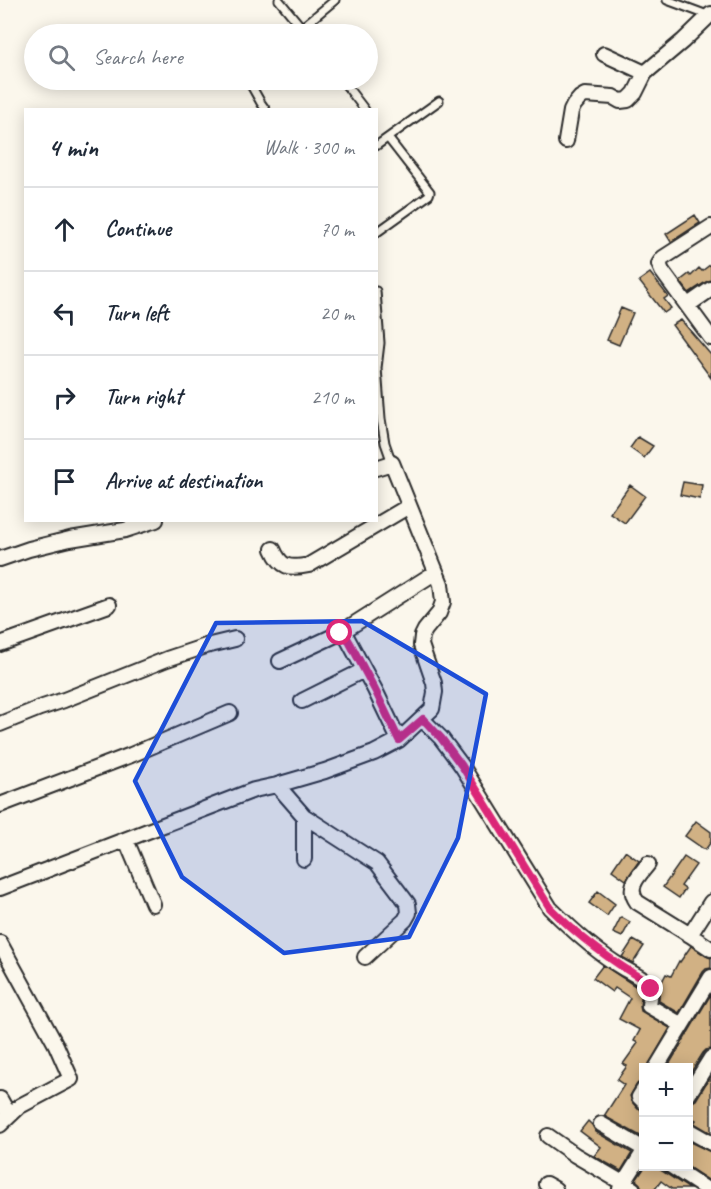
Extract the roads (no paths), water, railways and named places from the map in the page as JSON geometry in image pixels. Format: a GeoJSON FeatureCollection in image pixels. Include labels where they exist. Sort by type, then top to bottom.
{"type":"FeatureCollection","features":[{"type":"Feature","properties":{"kind":"street"},"geometry":{"type":"LineString","coordinates":[[566,141],[571,111],[580,98],[585,95],[628,100],[635,93],[645,73],[710,15]]}},
{"type":"Feature","properties":{"kind":"street"},"geometry":{"type":"LineString","coordinates":[[604,54],[645,73]]}},
{"type":"Feature","properties":{"kind":"street"},"geometry":{"type":"LineString","coordinates":[[711,227],[660,262],[662,271],[711,338]]}},
{"type":"Feature","properties":{"kind":"street"},"geometry":{"type":"LineString","coordinates":[[688,305],[711,289]]}},
{"type":"Feature","properties":{"kind":"street"},"geometry":{"type":"LineString","coordinates":[[0,888],[254,790],[325,771],[374,753],[399,740],[432,709],[434,683],[421,645],[425,630],[439,613],[443,602],[441,584],[392,463],[378,467]]}},
{"type":"Feature","properties":{"kind":"street"},"geometry":{"type":"LineString","coordinates":[[273,549],[278,560],[289,567],[309,565],[409,506]]}},
{"type":"Feature","properties":{"kind":"street"},"geometry":{"type":"LineString","coordinates":[[0,560],[29,549],[70,539],[125,530],[150,522]]}},
{"type":"Feature","properties":{"kind":"street"},"geometry":{"type":"LineString","coordinates":[[280,661],[340,633],[436,572]]}},
{"type":"Feature","properties":{"kind":"street"},"geometry":{"type":"LineString","coordinates":[[0,644],[109,605]]}},
{"type":"Feature","properties":{"kind":"street"},"geometry":{"type":"LineString","coordinates":[[340,633],[346,636],[399,740]]}},
{"type":"Feature","properties":{"kind":"street"},"geometry":{"type":"LineString","coordinates":[[0,724],[167,658],[235,639]]}},
{"type":"Feature","properties":{"kind":"street"},"geometry":{"type":"LineString","coordinates":[[302,701],[364,670]]}},
{"type":"Feature","properties":{"kind":"street"},"geometry":{"type":"LineString","coordinates":[[0,805],[130,755],[230,713]]}},
{"type":"Feature","properties":{"kind":"street"},"geometry":{"type":"LineString","coordinates":[[423,719],[462,766],[546,903],[587,942],[647,982],[651,989],[650,1006],[682,1024]]}},
{"type":"Feature","properties":{"kind":"street"},"geometry":{"type":"LineString","coordinates":[[277,785],[304,816],[377,863],[408,904],[409,914],[405,920],[364,957]]}},
{"type":"Feature","properties":{"kind":"street"},"geometry":{"type":"LineString","coordinates":[[304,816],[304,860]]}},
{"type":"Feature","properties":{"kind":"street"},"geometry":{"type":"LineString","coordinates":[[126,840],[153,904]]}},
{"type":"Feature","properties":{"kind":"street"},"geometry":{"type":"LineString","coordinates":[[648,864],[633,883],[632,892],[637,903],[711,949]]}},
{"type":"Feature","properties":{"kind":"street"},"geometry":{"type":"LineString","coordinates":[[690,935],[711,902]]}},
{"type":"Feature","properties":{"kind":"street"},"geometry":{"type":"LineString","coordinates":[[0,943],[56,1045],[71,1079],[20,1106],[5,1120],[0,1099]]}},
{"type":"Feature","properties":{"kind":"street"},"geometry":{"type":"LineString","coordinates":[[659,1063],[711,977]]}},
{"type":"Feature","properties":{"kind":"street"},"geometry":{"type":"LineString","coordinates":[[693,1087],[711,1058]]}},
{"type":"Feature","properties":{"kind":"street"},"geometry":{"type":"LineString","coordinates":[[601,1124],[639,1147]]}},
{"type":"Feature","properties":{"kind":"street"},"geometry":{"type":"LineString","coordinates":[[693,1132],[710,1140]]}},
{"type":"Feature","properties":{"kind":"street"},"geometry":{"type":"LineString","coordinates":[[548,1136],[626,1187],[639,1160]]}},
{"type":"Feature","properties":{"kind":"street"},"geometry":{"type":"LineString","coordinates":[[677,1171],[706,1189]]}},
{"type":"Feature","properties":{"kind":"lane"},"geometry":{"type":"LineString","coordinates":[[279,0],[298,24]]}},
{"type":"Feature","properties":{"kind":"lane"},"geometry":{"type":"LineString","coordinates":[[311,24],[335,0]]}},
{"type":"Feature","properties":{"kind":"lane"},"geometry":{"type":"LineString","coordinates":[[667,0],[710,15]]}},
{"type":"Feature","properties":{"kind":"lane"},"geometry":{"type":"LineString","coordinates":[[254,90],[265,108]]}},
{"type":"Feature","properties":{"kind":"lane"},"geometry":{"type":"LineString","coordinates":[[350,90],[363,108]]}},
{"type":"Feature","properties":{"kind":"lane"},"geometry":{"type":"LineString","coordinates":[[378,145],[440,101]]}},
{"type":"Feature","properties":{"kind":"lane"},"geometry":{"type":"LineString","coordinates":[[378,232],[430,192],[388,138]]}},
{"type":"Feature","properties":{"kind":"lane"},"geometry":{"type":"LineString","coordinates":[[378,317],[380,343],[378,356]]}},
{"type":"Feature","properties":{"kind":"lane"},"geometry":{"type":"LineString","coordinates":[[378,386],[385,443],[392,463]]}}]}
